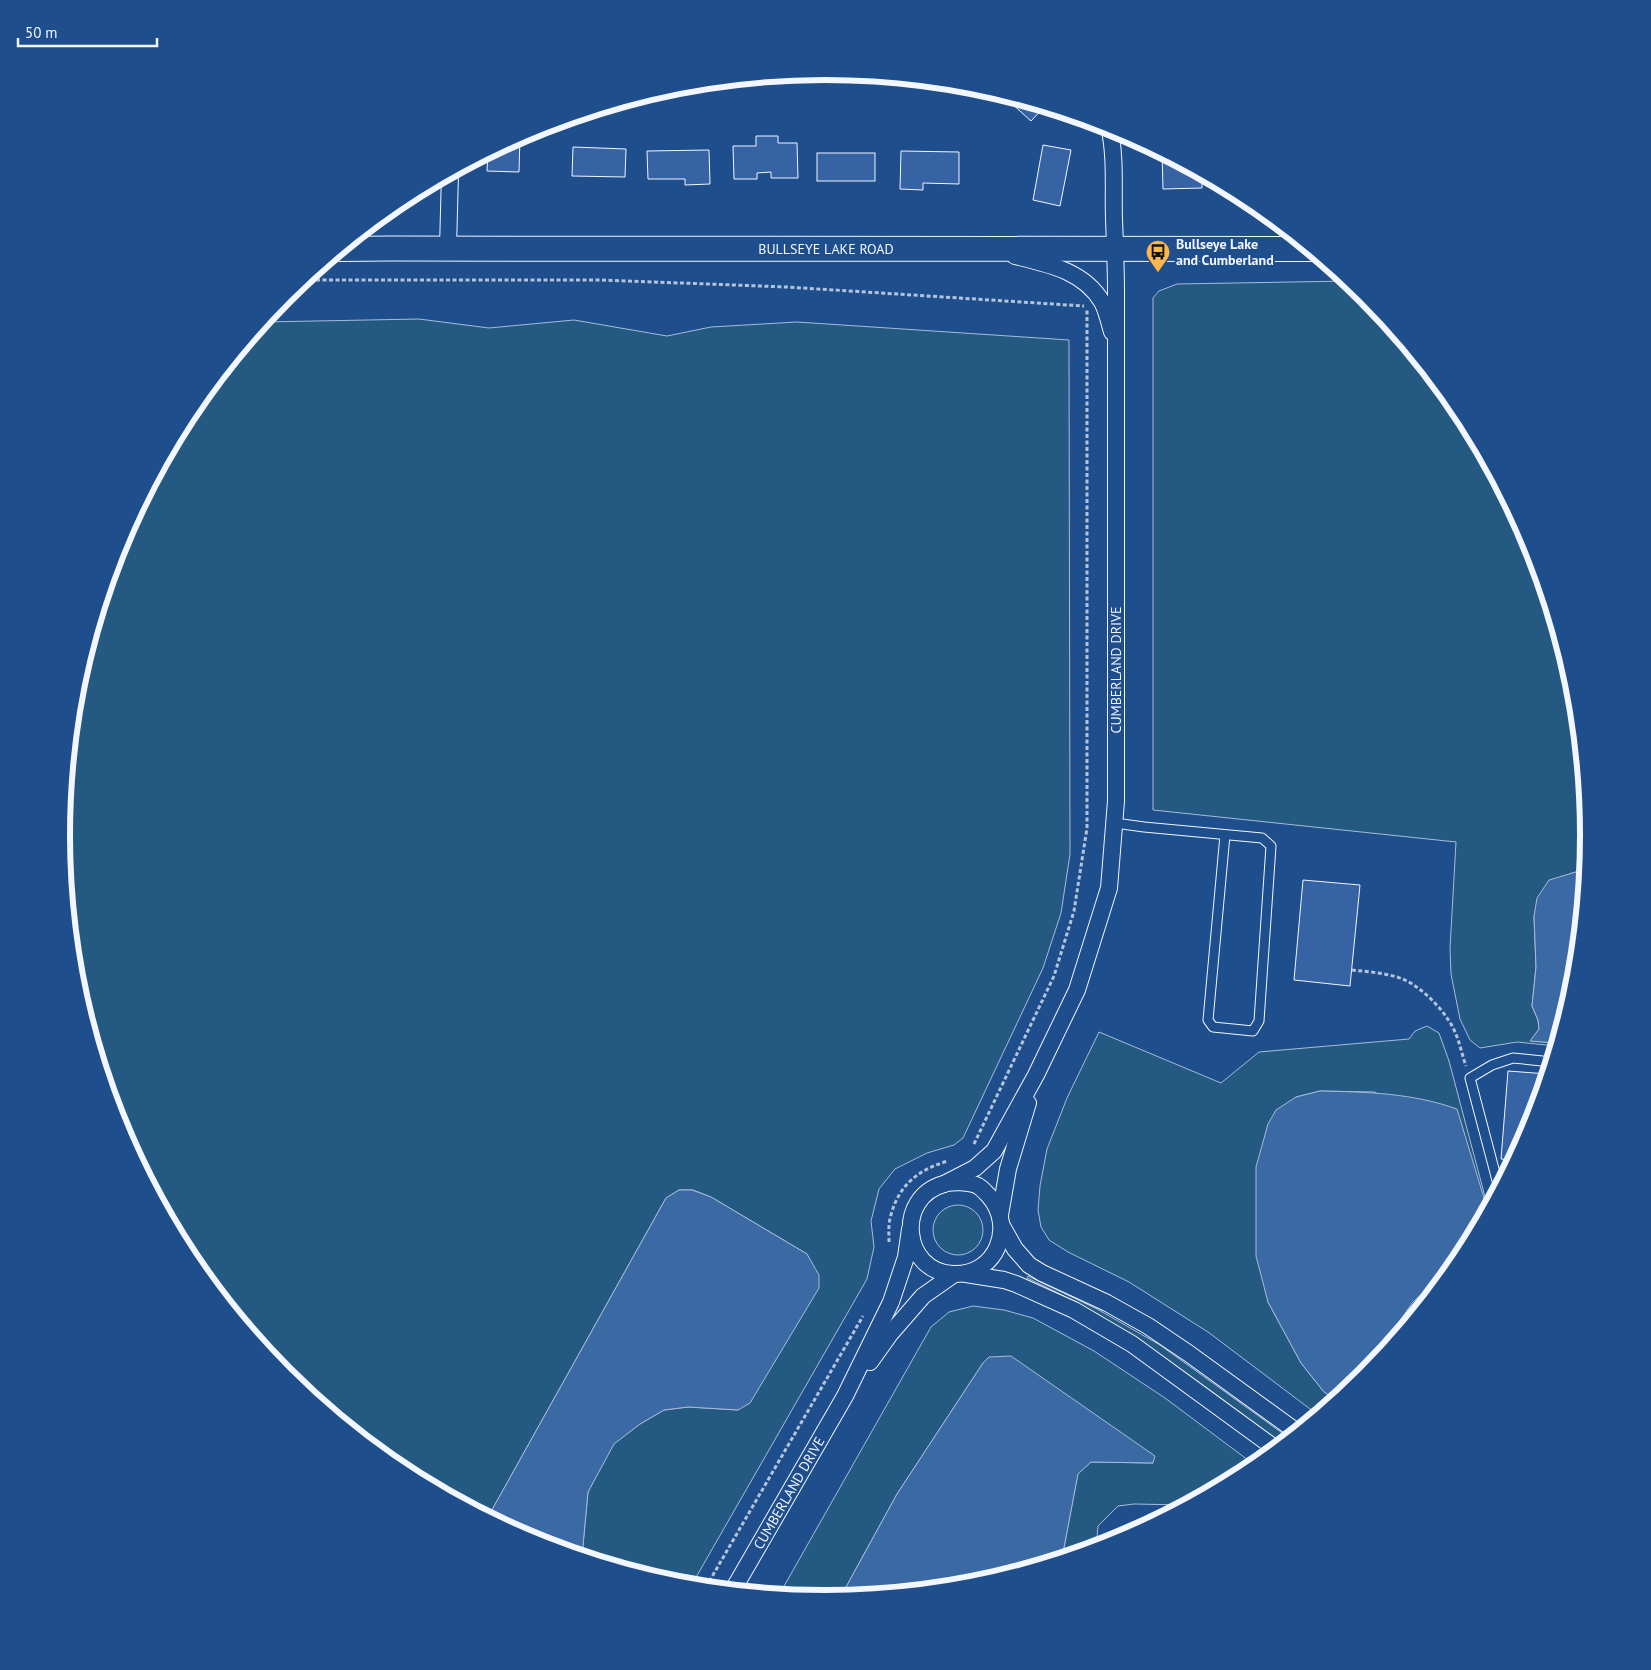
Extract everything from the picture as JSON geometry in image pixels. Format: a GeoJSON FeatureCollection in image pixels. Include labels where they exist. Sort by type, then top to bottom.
{"type":"FeatureCollection","features":[{"type":"Feature","properties":{"kind":"street","name":"CUMBERLAND DRIVE"},"geometry":{"type":"LineString","coordinates":[[944,1184],[975,1168],[994,1151],[1036,1075],[1078,990],[1109,888],[1116,802],[1116,250],[1114,170],[1111,135]]}},
{"type":"Feature","properties":{"kind":"street"},"geometry":{"type":"LineString","coordinates":[[448,248],[450,180]]}},
{"type":"Feature","properties":{"kind":"street","name":"BULLSEYE LAKE ROAD"},"geometry":{"type":"LineString","coordinates":[[350,249],[1301,249]]}},
{"type":"Feature","properties":{"kind":"street"},"geometry":{"type":"LineString","coordinates":[[986,249],[1044,263],[1067,271],[1088,284],[1103,304],[1116,345]]}},
{"type":"Feature","properties":{"kind":"street","name":"CUMBERLAND DRIVE"},"geometry":{"type":"LineString","coordinates":[[1001,1221],[1008,1169],[1036,1075]]}},
{"type":"Feature","properties":{"kind":"street"},"geometry":{"type":"LineString","coordinates":[[1270,1445],[1132,1344],[1074,1310],[1004,1280],[940,1272],[934,1269],[919,1257],[912,1244],[910,1229],[912,1214],[919,1200],[930,1190],[944,1184],[959,1182],[977,1185],[995,1203],[1001,1221],[1015,1249],[1029,1265],[1107,1303],[1148,1326],[1292,1428]]}},
{"type":"Feature","properties":{"kind":"street"},"geometry":{"type":"LineString","coordinates":[[959,1274],[977,1270],[995,1253],[1000,1242],[1001,1221]]}},
{"type":"Feature","properties":{"kind":"street","name":"CUMBERLAND DRIVE"},"geometry":{"type":"LineString","coordinates":[[736,1585],[846,1396],[891,1302],[906,1257],[910,1229]]}},
{"type":"Feature","properties":{"kind":"street","name":"CUMBERLAND DRIVE"},"geometry":{"type":"LineString","coordinates":[[846,1396],[890,1334],[923,1296],[959,1274]]}},
{"type":"Feature","properties":{"kind":"lane"},"geometry":{"type":"LineString","coordinates":[[1114,823],[1262,838],[1271,846],[1260,1021],[1253,1031],[1213,1027],[1208,1020],[1225,835]]}},
{"type":"Feature","properties":{"kind":"lane"},"geometry":{"type":"LineString","coordinates":[[1497,1180],[1470,1078],[1492,1065],[1514,1058],[1546,1061]]}},
{"type":"Feature","properties":{"kind":"path"},"geometry":{"type":"LineString","coordinates":[[313,280],[601,280],[787,287],[1087,306],[1087,828],[1074,911],[1054,976],[973,1147]]}},
{"type":"Feature","properties":{"kind":"path"},"geometry":{"type":"LineString","coordinates":[[1352,970],[1388,974],[1406,980],[1441,1009],[1455,1032],[1470,1078]]}},
{"type":"Feature","properties":{"kind":"path"},"geometry":{"type":"LineString","coordinates":[[889,1247],[890,1215],[900,1194],[922,1171],[930,1166],[948,1161]]}},
{"type":"Feature","properties":{"kind":"path"},"geometry":{"type":"LineString","coordinates":[[710,1581],[866,1310]]}},
{"type":"Feature","properties":{"kind":"shaded area"},"geometry":{"type":"Polygon","coordinates":[[[1339,281],[1394,337],[1425,375],[1454,415],[1480,457],[1503,501],[1541,592],[1555,639],[1575,736],[1581,835],[1580,871],[1569,874],[1534,916],[1536,967],[1532,1006],[1538,1020],[1539,1029],[1531,1041],[1552,1043],[1551,1045],[1517,1042],[1480,1048],[1470,1040],[1460,1019],[1451,974],[1450,948],[1456,842],[1153,810],[1153,298],[1159,291],[1177,284],[1339,281]]]}},
{"type":"Feature","properties":{"kind":"shaded area"},"geometry":{"type":"Polygon","coordinates":[[[419,319],[489,328],[574,320],[667,336],[711,327],[797,322],[1069,340],[1070,854],[1061,913],[1043,968],[963,1138],[954,1145],[927,1153],[895,1169],[879,1189],[871,1221],[874,1247],[867,1279],[695,1579],[630,1565],[583,1550],[588,1492],[613,1444],[640,1424],[664,1410],[688,1407],[738,1410],[807,1254],[711,1197],[693,1190],[679,1190],[666,1198],[490,1513],[406,1463],[366,1434],[327,1403],[257,1333],[197,1255],[171,1213],[148,1169],[110,1078],[96,1031],[85,982],[76,934],[72,884],[70,835],[72,786],[76,736],[85,688],[96,639],[110,592],[148,501],[171,457],[197,415],[226,375],[271,322],[419,319]]]}},
{"type":"Feature","properties":{"kind":"shaded area"},"geometry":{"type":"Polygon","coordinates":[[[1580,871],[1575,934],[1552,1043],[1530,1041],[1539,1029],[1538,1020],[1532,1006],[1536,967],[1534,916],[1537,898],[1549,880],[1580,871]]]}},
{"type":"Feature","properties":{"kind":"shaded area"},"geometry":{"type":"Polygon","coordinates":[[[1427,1026],[1439,1033],[1449,1061],[1486,1201],[1484,1206],[1484,1197],[1375,1092],[1320,1091],[1296,1097],[1268,1302],[1301,1363],[1324,1392],[1331,1396],[1313,1411],[1208,1332],[1129,1282],[1068,1252],[1049,1240],[1041,1227],[1038,1210],[1040,1186],[1047,1149],[1067,1098],[1099,1032],[1221,1083],[1259,1052],[1409,1039],[1415,1031],[1427,1026]]]}},
{"type":"Feature","properties":{"kind":"shaded area"},"geometry":{"type":"Polygon","coordinates":[[[1320,1091],[1372,1093],[1423,1100],[1457,1109],[1484,1198],[1484,1206],[1480,1213],[1435,1282],[1412,1303],[1391,1336],[1331,1396],[1324,1392],[1301,1363],[1268,1302],[1256,1256],[1256,1167],[1268,1124],[1276,1110],[1296,1097],[1320,1091]]]}},
{"type":"Feature","properties":{"kind":"shaded area"},"geometry":{"type":"Polygon","coordinates":[[[679,1190],[692,1190],[711,1197],[807,1254],[819,1275],[819,1288],[750,1403],[738,1410],[688,1407],[664,1410],[640,1424],[614,1444],[588,1492],[583,1550],[536,1533],[490,1513],[666,1198],[679,1190]]]}},
{"type":"Feature","properties":{"kind":"shaded area"},"geometry":{"type":"Polygon","coordinates":[[[953,1205],[963,1205],[976,1212],[983,1225],[983,1235],[976,1248],[963,1255],[953,1255],[944,1251],[937,1244],[933,1235],[933,1225],[937,1216],[944,1209],[953,1205]]]}},
{"type":"Feature","properties":{"kind":"shaded area"},"geometry":{"type":"Polygon","coordinates":[[[1028,1276],[1097,1309],[1160,1345],[1284,1435],[1277,1440],[1127,1333],[1095,1313],[1027,1278],[1028,1276]]]}},
{"type":"Feature","properties":{"kind":"shaded area"},"geometry":{"type":"Polygon","coordinates":[[[1434,1282],[1390,1337],[1400,1320],[1434,1282]]]}},
{"type":"Feature","properties":{"kind":"shaded area"},"geometry":{"type":"Polygon","coordinates":[[[973,1306],[1004,1310],[1033,1318],[1094,1351],[1165,1398],[1249,1460],[1175,1505],[1134,1504],[1118,1506],[1098,1526],[1097,1540],[1063,1552],[1078,1473],[1091,1462],[1153,1463],[983,1363],[897,1494],[845,1590],[782,1589],[931,1327],[949,1312],[973,1306]]]}},
{"type":"Feature","properties":{"kind":"shaded area"},"geometry":{"type":"Polygon","coordinates":[[[1011,1356],[1155,1456],[1153,1463],[1091,1462],[1078,1474],[1063,1552],[1021,1565],[973,1576],[924,1584],[875,1589],[845,1590],[897,1494],[983,1363],[989,1357],[1011,1356]]]}},
{"type":"Feature","properties":{"kind":"building"},"geometry":{"type":"Polygon","coordinates":[[[1011,103],[1040,111],[1031,121],[1011,103]]]}},
{"type":"Feature","properties":{"kind":"building"},"geometry":{"type":"Polygon","coordinates":[[[756,136],[778,136],[778,143],[797,143],[798,178],[771,178],[771,172],[757,173],[757,179],[734,179],[733,146],[756,146],[756,136]]]}},
{"type":"Feature","properties":{"kind":"building"},"geometry":{"type":"Polygon","coordinates":[[[520,144],[519,172],[487,171],[488,159],[520,144]]]}},
{"type":"Feature","properties":{"kind":"building"},"geometry":{"type":"Polygon","coordinates":[[[1043,145],[1071,150],[1060,206],[1033,200],[1043,145]]]}},
{"type":"Feature","properties":{"kind":"building"},"geometry":{"type":"Polygon","coordinates":[[[573,147],[626,149],[625,177],[572,176],[573,147]]]}},
{"type":"Feature","properties":{"kind":"building"},"geometry":{"type":"Polygon","coordinates":[[[709,150],[710,184],[685,185],[685,179],[648,179],[647,151],[709,150]]]}},
{"type":"Feature","properties":{"kind":"building"},"geometry":{"type":"Polygon","coordinates":[[[901,151],[959,152],[959,184],[923,183],[923,190],[900,189],[901,151]]]}},
{"type":"Feature","properties":{"kind":"building"},"geometry":{"type":"Polygon","coordinates":[[[817,153],[875,153],[875,181],[817,181],[817,153]]]}},
{"type":"Feature","properties":{"kind":"building"},"geometry":{"type":"Polygon","coordinates":[[[1162,158],[1202,180],[1202,188],[1163,189],[1162,158]]]}},
{"type":"Feature","properties":{"kind":"building"},"geometry":{"type":"Polygon","coordinates":[[[1303,880],[1360,885],[1350,986],[1294,980],[1303,880]]]}},
{"type":"Feature","properties":{"kind":"building"},"geometry":{"type":"Polygon","coordinates":[[[1508,1071],[1542,1074],[1507,1159],[1501,1159],[1508,1071]]]}},
{"type":"Feature","properties":{"kind":"place","name":"Bullseye Lake and Cumberland"},"geometry":{"type":"Point","coordinates":[1158,273]}}]}
